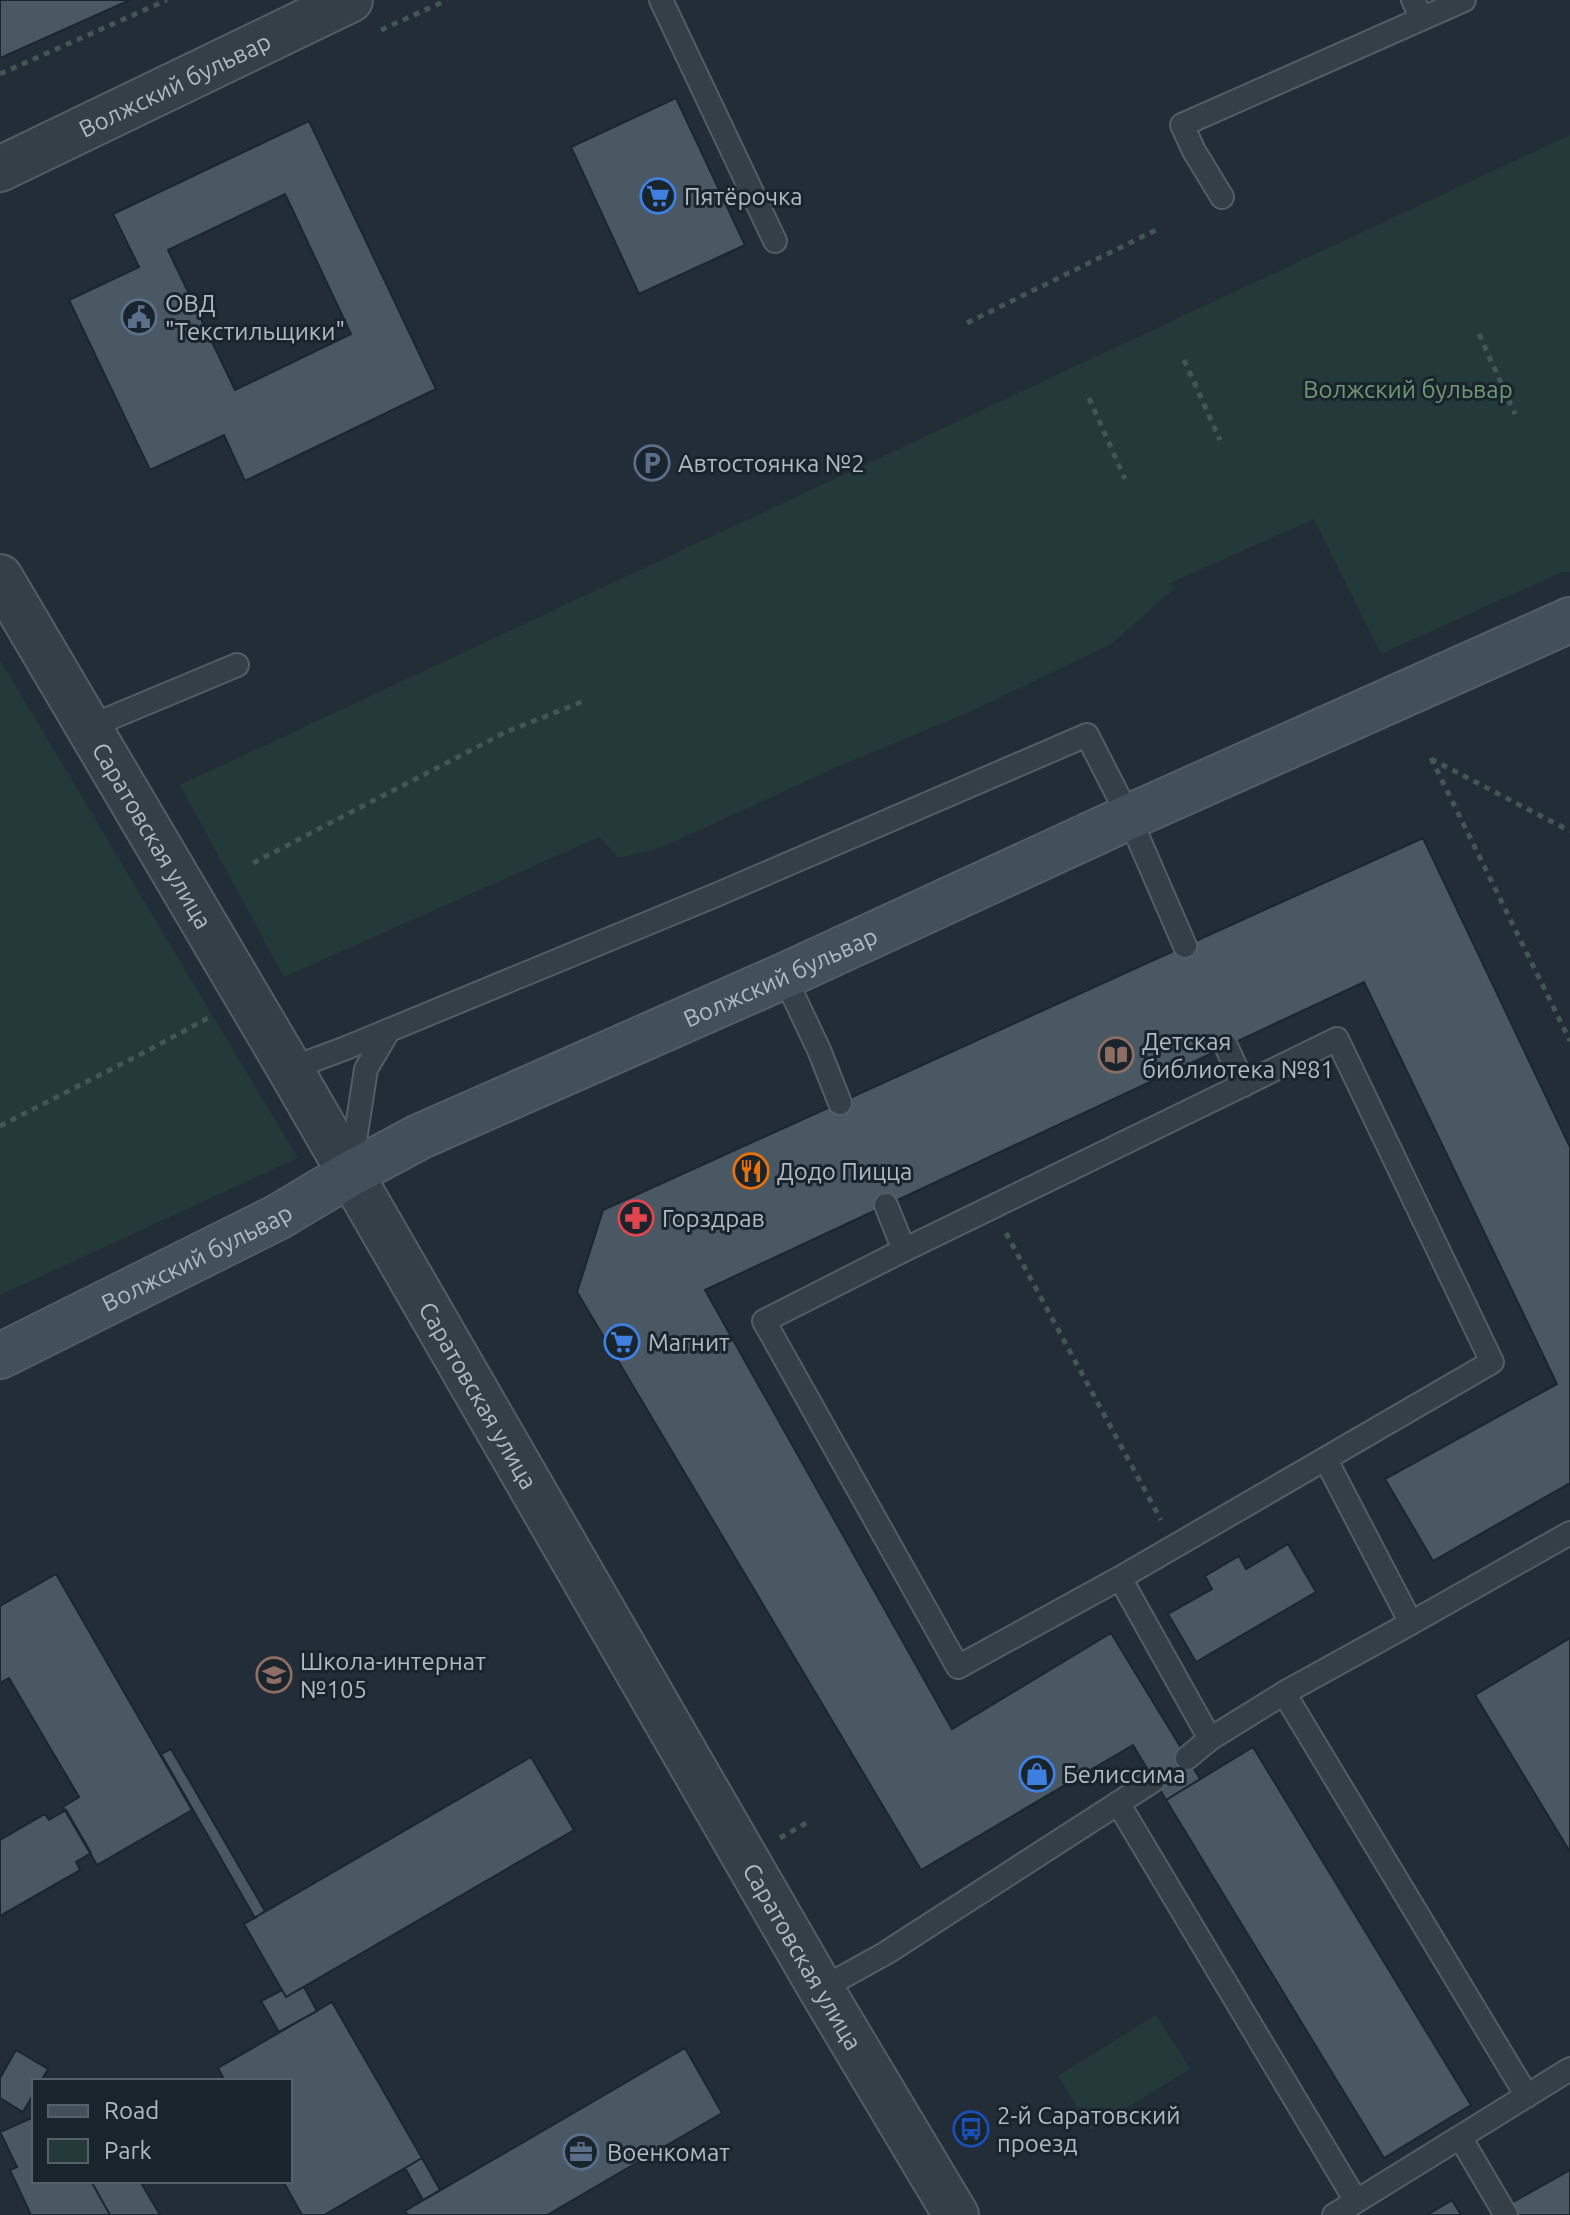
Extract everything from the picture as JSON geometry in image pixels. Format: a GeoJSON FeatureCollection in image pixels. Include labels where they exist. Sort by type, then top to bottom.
{"type":"FeatureCollection","features":[{"type":"Feature","properties":{"kind":"main road","name":"Волжский бульвар"},"geometry":{"type":"LineString","coordinates":[[0,1356],[278,1217],[419,1137],[784,976],[1129,817],[1570,620]]}},
{"type":"Feature","properties":{"kind":"street","name":"Волжский бульвар"},"geometry":{"type":"LineString","coordinates":[[0,169],[350,0]]}},
{"type":"Feature","properties":{"kind":"street","name":"Саратовская улица"},"geometry":{"type":"LineString","coordinates":[[0,577],[290,1069],[821,1989],[956,2215]]}},
{"type":"Feature","properties":{"kind":"lane"},"geometry":{"type":"LineString","coordinates":[[661,0],[775,241]]}},
{"type":"Feature","properties":{"kind":"lane"},"geometry":{"type":"LineString","coordinates":[[1222,197],[1182,125],[1418,9],[1464,0]]}},
{"type":"Feature","properties":{"kind":"lane"},"geometry":{"type":"LineString","coordinates":[[89,727],[237,665]]}},
{"type":"Feature","properties":{"kind":"lane"},"geometry":{"type":"LineString","coordinates":[[290,1069],[716,895],[1087,735],[1129,817],[1185,946]]}},
{"type":"Feature","properties":{"kind":"lane"},"geometry":{"type":"LineString","coordinates":[[784,976],[840,1103]]}},
{"type":"Feature","properties":{"kind":"lane"},"geometry":{"type":"LineString","coordinates":[[350,1174],[366,1069],[389,1030]]}},
{"type":"Feature","properties":{"kind":"lane"},"geometry":{"type":"LineString","coordinates":[[1337,1039],[1492,1362],[1120,1578],[958,1667],[764,1321],[992,1208],[1337,1039]]}},
{"type":"Feature","properties":{"kind":"lane"},"geometry":{"type":"LineString","coordinates":[[1226,1046],[1244,1085]]}},
{"type":"Feature","properties":{"kind":"lane"},"geometry":{"type":"LineString","coordinates":[[886,1205],[904,1250]]}},
{"type":"Feature","properties":{"kind":"lane"},"geometry":{"type":"LineString","coordinates":[[1326,1460],[1411,1623]]}},
{"type":"Feature","properties":{"kind":"lane"},"geometry":{"type":"LineString","coordinates":[[1187,1758],[1210,1739],[1284,1693],[1570,1533]]}},
{"type":"Feature","properties":{"kind":"lane"},"geometry":{"type":"LineString","coordinates":[[1120,1578],[1210,1739]]}},
{"type":"Feature","properties":{"kind":"lane"},"geometry":{"type":"LineString","coordinates":[[1284,1693],[1527,2096]]}},
{"type":"Feature","properties":{"kind":"lane"},"geometry":{"type":"LineString","coordinates":[[821,1989],[886,1953],[1154,1780]]}},
{"type":"Feature","properties":{"kind":"lane"},"geometry":{"type":"LineString","coordinates":[[1118,1803],[1356,2201]]}},
{"type":"Feature","properties":{"kind":"lane"},"geometry":{"type":"LineString","coordinates":[[1334,2215],[1570,2069]]}},
{"type":"Feature","properties":{"kind":"lane"},"geometry":{"type":"LineString","coordinates":[[1460,2137],[1506,2215]]}},
{"type":"Feature","properties":{"kind":"path"},"geometry":{"type":"LineString","coordinates":[[0,74],[167,0]]}},
{"type":"Feature","properties":{"kind":"path"},"geometry":{"type":"LineString","coordinates":[[967,323],[1156,230]]}},
{"type":"Feature","properties":{"kind":"path"},"geometry":{"type":"LineString","coordinates":[[1479,334],[1515,414]]}},
{"type":"Feature","properties":{"kind":"path"},"geometry":{"type":"LineString","coordinates":[[1184,360],[1220,440]]}},
{"type":"Feature","properties":{"kind":"path"},"geometry":{"type":"LineString","coordinates":[[1089,398],[1125,479]]}},
{"type":"Feature","properties":{"kind":"path"},"geometry":{"type":"LineString","coordinates":[[253,863],[506,732],[584,701]]}},
{"type":"Feature","properties":{"kind":"path"},"geometry":{"type":"LineString","coordinates":[[1570,831],[1431,758],[1570,1041]]}},
{"type":"Feature","properties":{"kind":"path"},"geometry":{"type":"LineString","coordinates":[[0,1126],[218,1012]]}},
{"type":"Feature","properties":{"kind":"path"},"geometry":{"type":"LineString","coordinates":[[992,1208],[1175,1546]]}},
{"type":"Feature","properties":{"kind":"green space","name":"Волжский бульвар"},"geometry":{"type":"Polygon","coordinates":[[[1570,135],[1570,572],[1562,572],[1381,654],[1314,519],[1168,584],[1175,588],[1111,644],[972,711],[846,763],[662,847],[619,858],[599,837],[284,977],[180,785],[1570,135]]]}},
{"type":"Feature","properties":{"kind":"green space"},"geometry":{"type":"Polygon","coordinates":[[[0,660],[298,1158],[0,1295],[0,660]]]}},
{"type":"Feature","properties":{"kind":"green space"},"geometry":{"type":"Polygon","coordinates":[[[1156,2015],[1190,2069],[1091,2130],[1058,2076],[1156,2015]]]}},
{"type":"Feature","properties":{"kind":"building"},"geometry":{"type":"Polygon","coordinates":[[[0,0],[130,0],[0,58],[0,0]]]}},
{"type":"Feature","properties":{"kind":"building","name":"Пятёрочка"},"geometry":{"type":"Polygon","coordinates":[[[676,98],[745,245],[639,294],[571,147],[676,98]]]}},
{"type":"Feature","properties":{"kind":"building","name":"ОВД \"Текстильщики\""},"geometry":{"type":"Polygon","coordinates":[[[309,121],[436,389],[245,481],[224,435],[150,470],[69,300],[139,267],[113,214],[309,121]],[[285,194],[168,250],[235,390],[351,334],[285,194]]]}},
{"type":"Feature","properties":{"kind":"building"},"geometry":{"type":"Polygon","coordinates":[[[1423,838],[1570,1147],[1570,1483],[1433,1561],[1385,1479],[1557,1384],[1364,982],[705,1290],[952,1729],[1111,1633],[1200,1779],[1166,1800],[1133,1745],[921,1870],[577,1292],[603,1210],[1423,838]]]}},
{"type":"Feature","properties":{"kind":"building"},"geometry":{"type":"Polygon","coordinates":[[[1288,1544],[1316,1592],[1196,1662],[1168,1614],[1212,1589],[1205,1576],[1239,1556],[1246,1569],[1288,1544]]]}},
{"type":"Feature","properties":{"kind":"building"},"geometry":{"type":"Polygon","coordinates":[[[56,1574],[192,1810],[97,1865],[63,1807],[79,1797],[9,1678],[0,1683],[0,1606],[56,1574]]]}},
{"type":"Feature","properties":{"kind":"building"},"geometry":{"type":"Polygon","coordinates":[[[1570,1638],[1570,1852],[1475,1695],[1570,1638]]]}},
{"type":"Feature","properties":{"kind":"building"},"geometry":{"type":"Polygon","coordinates":[[[1253,1747],[1471,2105],[1384,2158],[1166,1800],[1253,1747]]]}},
{"type":"Feature","properties":{"kind":"building"},"geometry":{"type":"Polygon","coordinates":[[[171,1749],[265,1911],[255,1918],[161,1754],[171,1749]]]}},
{"type":"Feature","properties":{"kind":"building"},"geometry":{"type":"Polygon","coordinates":[[[531,1757],[574,1830],[286,1997],[244,1924],[531,1757]]]}},
{"type":"Feature","properties":{"kind":"building"},"geometry":{"type":"Polygon","coordinates":[[[66,1810],[91,1853],[76,1862],[80,1870],[0,1916],[0,1840],[45,1814],[49,1820],[66,1810]]]}},
{"type":"Feature","properties":{"kind":"building"},"geometry":{"type":"Polygon","coordinates":[[[304,1987],[317,2011],[279,2032],[261,2001],[282,1990],[286,1997],[304,1987]]]}},
{"type":"Feature","properties":{"kind":"building"},"geometry":{"type":"Polygon","coordinates":[[[332,2002],[422,2158],[324,2215],[302,2215],[284,2183],[292,2183],[292,2079],[224,2079],[218,2068],[332,2002]]]}},
{"type":"Feature","properties":{"kind":"building","name":"Военкомат"},"geometry":{"type":"Polygon","coordinates":[[[685,2048],[722,2113],[547,2215],[408,2215],[405,2211],[685,2048]]]}},
{"type":"Feature","properties":{"kind":"building"},"geometry":{"type":"Polygon","coordinates":[[[16,2050],[48,2069],[42,2079],[32,2079],[32,2096],[23,2112],[0,2098],[0,2078],[16,2050]]]}},
{"type":"Feature","properties":{"kind":"building"},"geometry":{"type":"Polygon","coordinates":[[[32,2118],[32,2183],[92,2183],[110,2215],[31,2215],[10,2170],[17,2167],[0,2132],[32,2118]]]}},
{"type":"Feature","properties":{"kind":"building"},"geometry":{"type":"Polygon","coordinates":[[[422,2158],[440,2190],[423,2200],[405,2168],[422,2158]]]}},
{"type":"Feature","properties":{"kind":"building"},"geometry":{"type":"Polygon","coordinates":[[[1570,2170],[1570,2215],[1509,2215],[1504,2207],[1570,2170]]]}},
{"type":"Feature","properties":{"kind":"building"},"geometry":{"type":"Polygon","coordinates":[[[92,2183],[141,2183],[160,2215],[110,2215],[92,2183]]]}},
{"type":"Feature","properties":{"kind":"building"},"geometry":{"type":"Polygon","coordinates":[[[1452,2200],[1461,2215],[1427,2215],[1452,2200]]]}},
{"type":"Feature","properties":{"kind":"place","name":"Пятёрочка"},"geometry":{"type":"Point","coordinates":[658,196]}},
{"type":"Feature","properties":{"kind":"place","name":"ОВД \"Текстильщики\""},"geometry":{"type":"Point","coordinates":[139,317]}},
{"type":"Feature","properties":{"kind":"place","name":"Автостоянка №2"},"geometry":{"type":"Point","coordinates":[652,463]}},
{"type":"Feature","properties":{"kind":"place","name":"Детская библиотека №81"},"geometry":{"type":"Point","coordinates":[1116,1055]}},
{"type":"Feature","properties":{"kind":"place","name":"Додо Пицца"},"geometry":{"type":"Point","coordinates":[751,1171]}},
{"type":"Feature","properties":{"kind":"place","name":"Горздрав"},"geometry":{"type":"Point","coordinates":[636,1218]}},
{"type":"Feature","properties":{"kind":"place","name":"Магнит"},"geometry":{"type":"Point","coordinates":[622,1342]}},
{"type":"Feature","properties":{"kind":"place","name":"Школа-интернат №105"},"geometry":{"type":"Point","coordinates":[274,1675]}},
{"type":"Feature","properties":{"kind":"place","name":"Белиссима"},"geometry":{"type":"Point","coordinates":[1037,1774]}},
{"type":"Feature","properties":{"kind":"place","name":"2-й Саратовский проезд"},"geometry":{"type":"Point","coordinates":[971,2129]}},
{"type":"Feature","properties":{"kind":"place","name":"Военкомат"},"geometry":{"type":"Point","coordinates":[581,2152]}}]}
